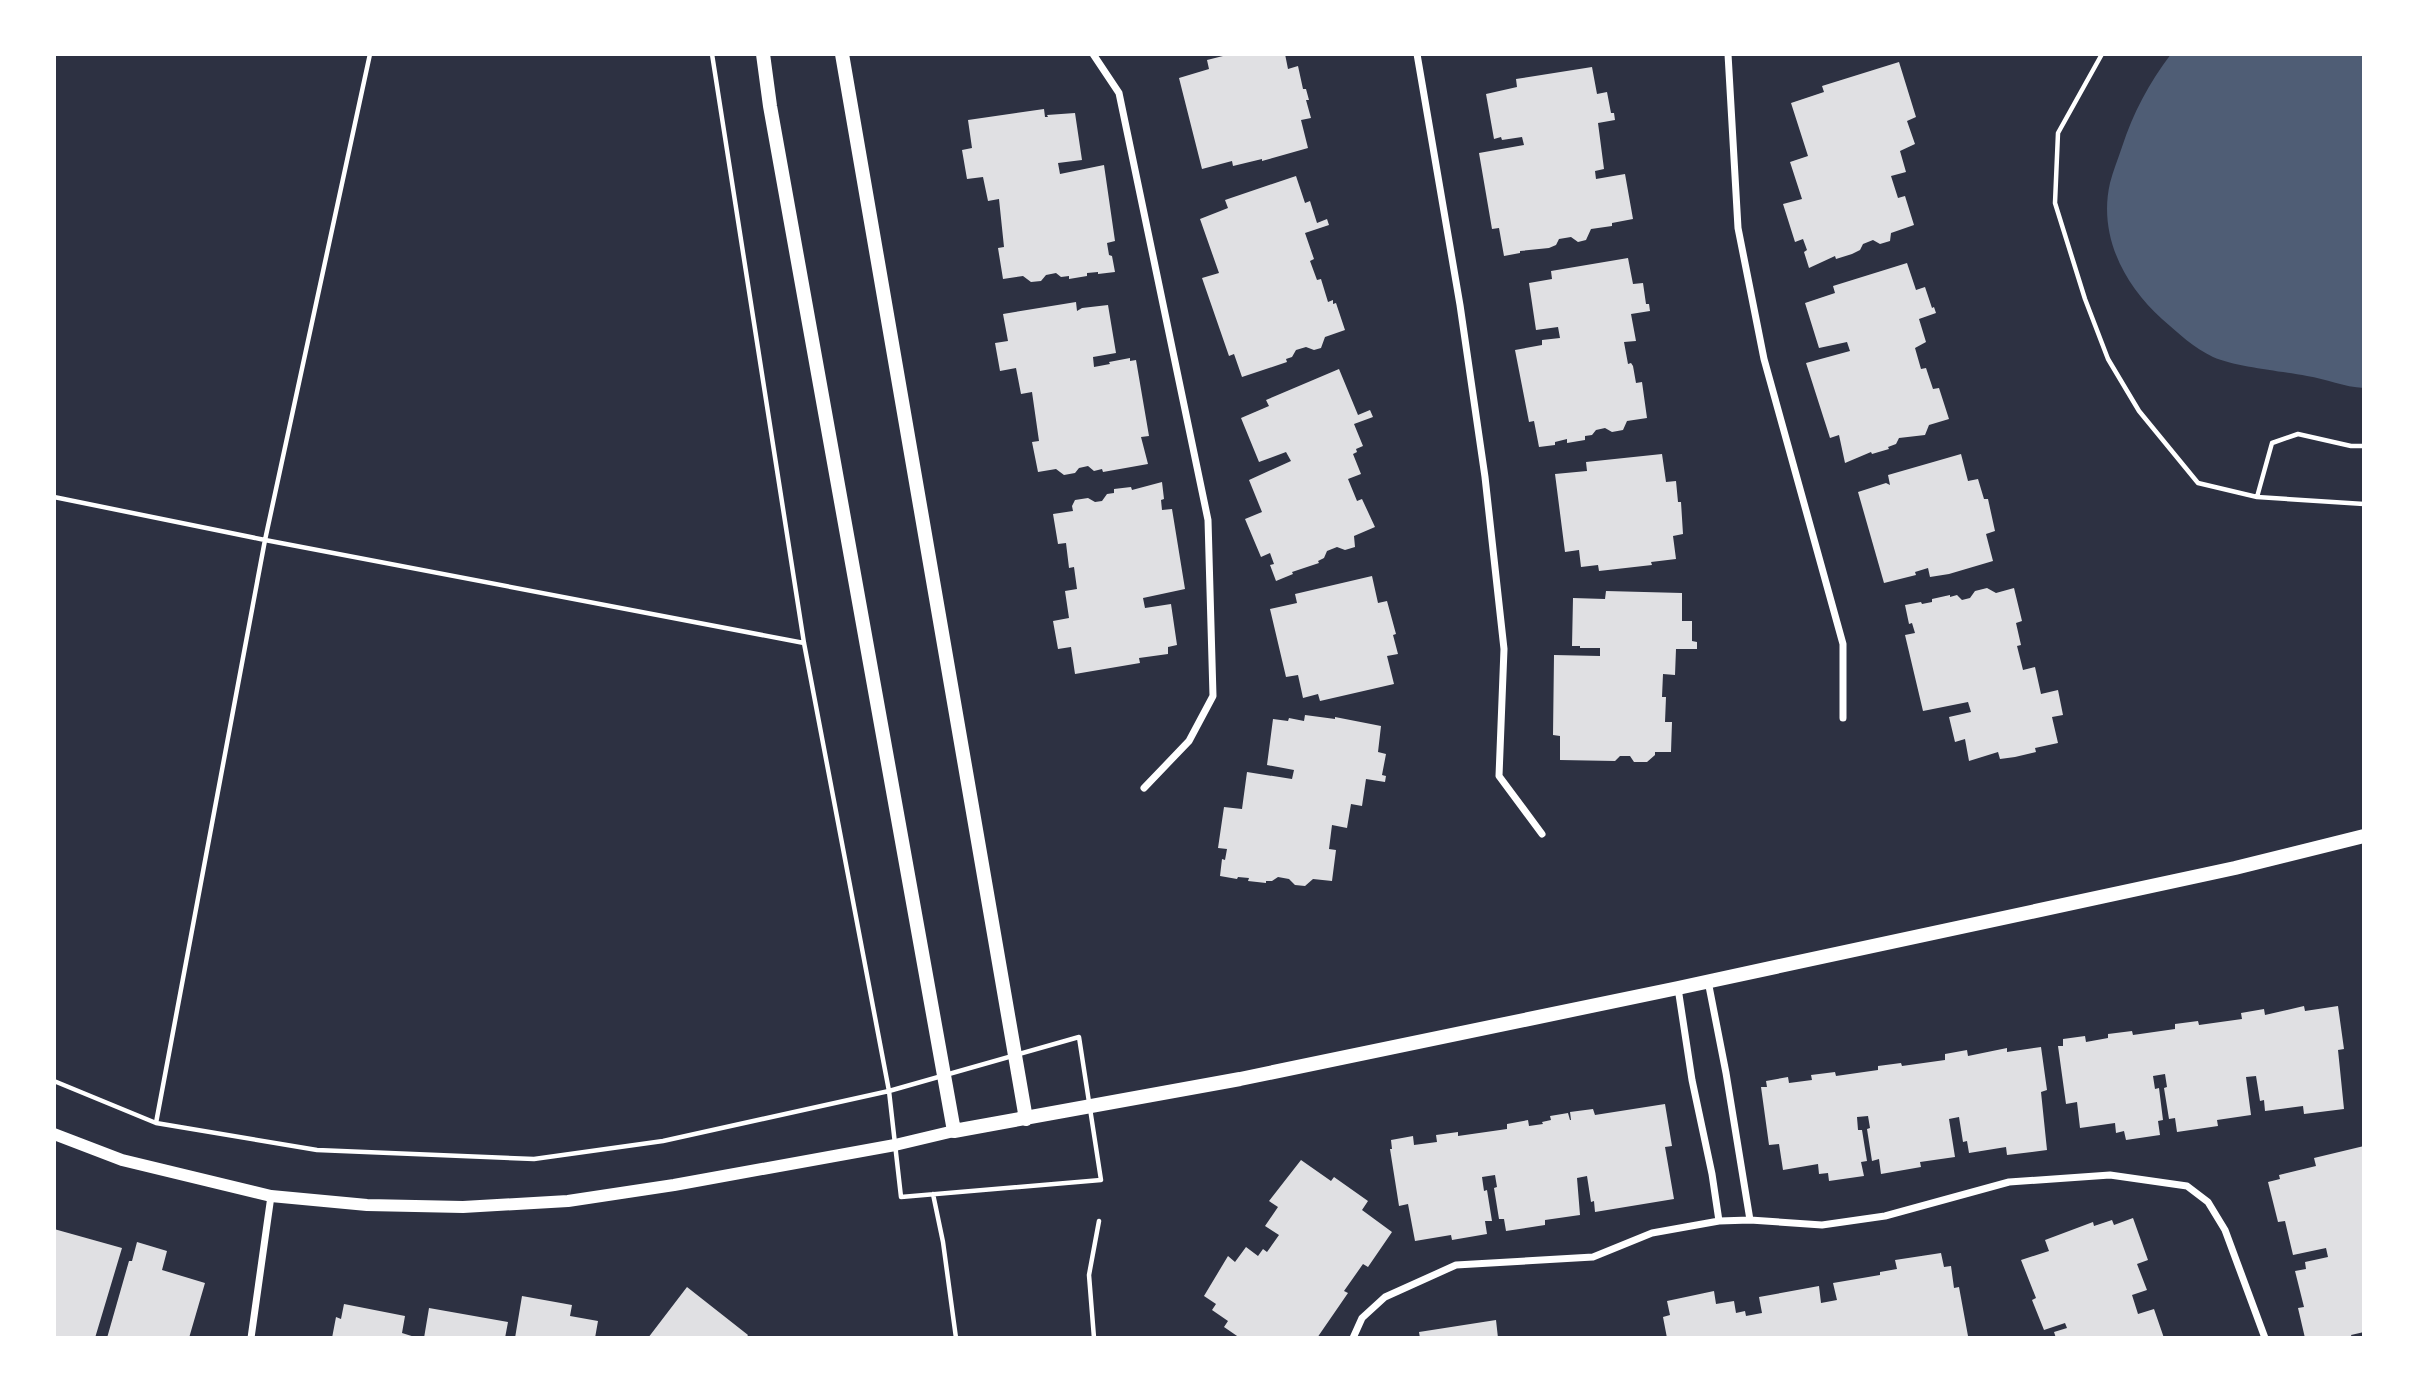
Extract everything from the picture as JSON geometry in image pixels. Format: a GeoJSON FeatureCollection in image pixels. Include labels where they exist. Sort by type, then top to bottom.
{"type":"FeatureCollection","features":[{"type":"Feature","properties":{"kind":"main road"},"geometry":{"type":"LineString","coordinates":[[763,54],[954,1131],[1352,1057],[2222,871],[2364,836]]}},
{"type":"Feature","properties":{"kind":"main road"},"geometry":{"type":"LineString","coordinates":[[842,54],[1026,1119]]}},
{"type":"Feature","properties":{"kind":"street"},"geometry":{"type":"LineString","coordinates":[[1093,54],[1119,93],[1208,520],[1213,696],[1189,741],[1144,788]]}},
{"type":"Feature","properties":{"kind":"street"},"geometry":{"type":"LineString","coordinates":[[1417,54],[1485,477],[1504,649],[1499,776],[1542,834]]}},
{"type":"Feature","properties":{"kind":"street"},"geometry":{"type":"LineString","coordinates":[[1728,54],[1738,228],[1764,359],[1843,644],[1843,718]]}},
{"type":"Feature","properties":{"kind":"street"},"geometry":{"type":"LineString","coordinates":[[1708,981],[1726,1073],[1749,1220]]}},
{"type":"Feature","properties":{"kind":"street"},"geometry":{"type":"LineString","coordinates":[[1678,988],[1692,1080],[1719,1221]]}},
{"type":"Feature","properties":{"kind":"street"},"geometry":{"type":"LineString","coordinates":[[54,1134],[121,1160],[271,1195],[380,1205],[463,1207],[568,1201],[674,1185],[895,1145],[954,1131]]}},
{"type":"Feature","properties":{"kind":"street"},"geometry":{"type":"LineString","coordinates":[[1353,1338],[1362,1318],[1385,1297],[1456,1265],[1593,1257],[1653,1233],[1719,1221],[1749,1220],[1822,1225],[1885,1216],[2008,1182],[2110,1175],[2187,1186],[2208,1202],[2225,1230],[2265,1338]]}},
{"type":"Feature","properties":{"kind":"street"},"geometry":{"type":"LineString","coordinates":[[251,1338],[271,1195]]}},
{"type":"Feature","properties":{"kind":"path"},"geometry":{"type":"LineString","coordinates":[[156,1123],[265,540],[369,54]]}},
{"type":"Feature","properties":{"kind":"path"},"geometry":{"type":"LineString","coordinates":[[54,1082],[156,1123],[317,1150],[534,1159],[663,1141],[889,1091],[1079,1037],[1101,1180],[901,1197],[889,1091],[803,643],[712,54]]}},
{"type":"Feature","properties":{"kind":"path"},"geometry":{"type":"LineString","coordinates":[[2102,54],[2058,133],[2055,203],[2085,299],[2108,359],[2139,411],[2198,483],[2257,498],[2364,504]]}},
{"type":"Feature","properties":{"kind":"path"},"geometry":{"type":"LineString","coordinates":[[2257,498],[2272,443],[2298,434],[2351,446],[2364,446]]}},
{"type":"Feature","properties":{"kind":"path"},"geometry":{"type":"LineString","coordinates":[[54,497],[803,643]]}},
{"type":"Feature","properties":{"kind":"path"},"geometry":{"type":"LineString","coordinates":[[933,1194],[943,1242],[956,1338]]}},
{"type":"Feature","properties":{"kind":"path"},"geometry":{"type":"LineString","coordinates":[[1094,1338],[1089,1275],[1099,1221]]}},
{"type":"Feature","properties":{"kind":"water"},"geometry":{"type":"Polygon","coordinates":[[[2171,54],[2364,54],[2364,388],[2246,366],[2213,357],[2193,345],[2148,306],[2126,275],[2111,240],[2107,202],[2110,183],[2137,110],[2171,54]]]}},
{"type":"Feature","properties":{"kind":"building"},"geometry":{"type":"Polygon","coordinates":[[[1231,54],[1285,54],[1288,69],[1298,66],[1303,89],[1306,89],[1309,100],[1306,100],[1311,118],[1301,120],[1308,148],[1262,161],[1233,166],[1232,161],[1202,169],[1179,78],[1209,69],[1207,60],[1231,54]]]}},
{"type":"Feature","properties":{"kind":"building"},"geometry":{"type":"Polygon","coordinates":[[[1899,62],[1916,117],[1907,121],[1915,144],[1900,151],[1906,172],[1891,176],[1898,198],[1905,196],[1914,225],[1891,233],[1890,241],[1880,244],[1873,240],[1863,244],[1860,250],[1852,254],[1836,259],[1835,256],[1809,268],[1803,239],[1795,242],[1783,204],[1802,199],[1790,162],[1808,156],[1791,103],[1824,92],[1822,86],[1899,62]]]}},
{"type":"Feature","properties":{"kind":"building"},"geometry":{"type":"Polygon","coordinates":[[[1592,67],[1597,94],[1607,92],[1615,120],[1598,123],[1604,169],[1595,171],[1596,179],[1625,174],[1633,219],[1591,229],[1586,240],[1578,242],[1571,237],[1559,239],[1556,245],[1549,248],[1520,251],[1504,256],[1499,228],[1492,229],[1479,153],[1524,145],[1522,137],[1494,139],[1486,94],[1517,87],[1516,79],[1592,67]]]}},
{"type":"Feature","properties":{"kind":"building"},"geometry":{"type":"Polygon","coordinates":[[[1044,109],[1045,117],[1075,113],[1082,160],[1058,163],[1060,174],[1104,165],[1115,241],[1107,243],[1115,272],[1087,273],[1087,276],[1069,279],[1069,276],[1061,277],[1056,273],[1046,275],[1041,281],[1031,282],[1023,276],[1003,279],[998,248],[1004,247],[999,199],[988,201],[983,177],[967,179],[962,150],[972,148],[968,120],[1044,109]]]}},
{"type":"Feature","properties":{"kind":"building"},"geometry":{"type":"Polygon","coordinates":[[[1296,176],[1305,203],[1310,201],[1317,223],[1327,219],[1329,225],[1305,233],[1314,259],[1310,261],[1317,280],[1321,279],[1328,302],[1333,300],[1333,304],[1336,303],[1345,330],[1325,337],[1321,348],[1314,350],[1306,347],[1296,350],[1292,357],[1286,359],[1287,362],[1242,377],[1234,354],[1229,356],[1202,278],[1219,273],[1200,219],[1228,208],[1225,200],[1296,176]]]}},
{"type":"Feature","properties":{"kind":"building"},"geometry":{"type":"Polygon","coordinates":[[[1628,258],[1633,284],[1643,283],[1646,304],[1649,304],[1650,311],[1631,314],[1636,341],[1624,342],[1628,364],[1633,366],[1636,383],[1642,382],[1647,418],[1627,421],[1623,430],[1612,432],[1605,428],[1585,436],[1585,440],[1567,443],[1567,439],[1555,442],[1555,445],[1539,447],[1534,421],[1529,422],[1515,350],[1542,345],[1542,340],[1560,338],[1558,327],[1536,330],[1529,283],[1552,279],[1551,271],[1628,258]]]}},
{"type":"Feature","properties":{"kind":"building"},"geometry":{"type":"Polygon","coordinates":[[[1907,263],[1916,290],[1925,287],[1936,313],[1919,319],[1926,342],[1915,348],[1921,369],[1926,368],[1933,389],[1939,388],[1949,419],[1929,425],[1925,435],[1899,438],[1889,449],[1872,454],[1871,452],[1845,463],[1839,435],[1830,438],[1806,363],[1850,351],[1847,342],[1819,348],[1805,303],[1835,293],[1833,286],[1907,263]]]}},
{"type":"Feature","properties":{"kind":"building"},"geometry":{"type":"Polygon","coordinates":[[[1076,302],[1077,311],[1108,305],[1116,353],[1093,357],[1094,367],[1130,358],[1130,361],[1136,360],[1149,436],[1141,437],[1148,464],[1103,472],[1102,469],[1094,471],[1088,466],[1064,475],[1056,469],[1038,472],[1032,442],[1039,441],[1032,392],[1021,394],[1016,368],[1000,371],[995,343],[1008,341],[1003,314],[1076,302]]]}},
{"type":"Feature","properties":{"kind":"building"},"geometry":{"type":"Polygon","coordinates":[[[1339,369],[1358,415],[1370,410],[1373,417],[1354,424],[1363,446],[1353,454],[1361,474],[1348,479],[1357,501],[1362,499],[1375,527],[1354,536],[1355,547],[1345,550],[1337,547],[1327,551],[1319,563],[1292,572],[1293,574],[1276,581],[1270,565],[1274,564],[1270,553],[1261,557],[1245,519],[1262,512],[1249,480],[1291,461],[1286,452],[1259,462],[1241,418],[1269,406],[1266,400],[1339,369]]]}},
{"type":"Feature","properties":{"kind":"building"},"geometry":{"type":"Polygon","coordinates":[[[1662,454],[1666,482],[1676,481],[1678,502],[1681,502],[1683,534],[1673,536],[1676,559],[1651,562],[1652,565],[1599,571],[1598,565],[1581,567],[1579,550],[1565,552],[1555,474],[1587,471],[1586,462],[1662,454]]]}},
{"type":"Feature","properties":{"kind":"building"},"geometry":{"type":"Polygon","coordinates":[[[1961,454],[1968,481],[1978,479],[1984,499],[1988,499],[1995,531],[1986,534],[1993,561],[1930,577],[1928,568],[1915,572],[1916,575],[1884,583],[1858,492],[1886,483],[1890,485],[1888,475],[1961,454]]]}},
{"type":"Feature","properties":{"kind":"building"},"geometry":{"type":"Polygon","coordinates":[[[1162,482],[1162,510],[1172,509],[1185,589],[1143,598],[1145,608],[1171,604],[1177,645],[1168,647],[1168,654],[1139,658],[1140,663],[1075,674],[1071,647],[1058,649],[1053,621],[1069,618],[1065,591],[1077,589],[1074,567],[1069,568],[1066,543],[1058,544],[1053,514],[1073,511],[1075,500],[1088,498],[1095,502],[1102,501],[1107,494],[1114,493],[1114,489],[1131,487],[1132,490],[1162,482]]]}},
{"type":"Feature","properties":{"kind":"building"},"geometry":{"type":"Polygon","coordinates":[[[1372,576],[1378,603],[1387,601],[1396,634],[1393,635],[1398,654],[1387,656],[1394,684],[1320,701],[1318,694],[1303,698],[1298,675],[1286,677],[1270,609],[1297,603],[1295,594],[1372,576]]]}},
{"type":"Feature","properties":{"kind":"building"},"geometry":{"type":"Polygon","coordinates":[[[1987,588],[1996,593],[2014,588],[2022,621],[2016,623],[2021,645],[2017,646],[2023,670],[2035,667],[2041,694],[2058,690],[2063,715],[2052,717],[2058,743],[2035,748],[2036,752],[2015,757],[2000,759],[1998,752],[1969,761],[1965,739],[1955,742],[1949,717],[1971,712],[1968,702],[1923,711],[1905,635],[1915,633],[1912,623],[1909,624],[1905,605],[1932,602],[1932,599],[1950,595],[1957,595],[1962,600],[1970,598],[1975,591],[1987,588]]]}},
{"type":"Feature","properties":{"kind":"building"},"geometry":{"type":"Polygon","coordinates":[[[1606,591],[1682,593],[1682,621],[1692,621],[1692,641],[1697,642],[1697,649],[1676,649],[1675,675],[1663,674],[1665,722],[1672,722],[1671,752],[1655,752],[1647,762],[1634,762],[1630,756],[1620,756],[1615,761],[1560,760],[1560,736],[1553,735],[1554,655],[1600,656],[1600,648],[1572,646],[1573,598],[1605,599],[1606,591]]]}},
{"type":"Feature","properties":{"kind":"building"},"geometry":{"type":"Polygon","coordinates":[[[1305,715],[1335,717],[1381,726],[1378,752],[1386,754],[1382,775],[1386,776],[1385,782],[1366,779],[1362,806],[1351,804],[1347,828],[1332,825],[1329,849],[1336,850],[1332,881],[1313,879],[1305,886],[1295,885],[1289,879],[1278,877],[1266,883],[1248,881],[1249,878],[1220,876],[1222,859],[1225,860],[1227,849],[1218,848],[1224,807],[1242,809],[1247,772],[1292,779],[1294,770],[1267,765],[1273,719],[1304,721],[1305,715]]]}},
{"type":"Feature","properties":{"kind":"building"},"geometry":{"type":"Polygon","coordinates":[[[2304,1006],[2305,1011],[2338,1006],[2344,1049],[2338,1050],[2344,1109],[2304,1114],[2303,1106],[2265,1111],[2264,1100],[2260,1101],[2256,1076],[2246,1077],[2251,1115],[2217,1120],[2218,1126],[2177,1132],[2175,1118],[2169,1119],[2164,1088],[2167,1087],[2165,1074],[2153,1076],[2155,1089],[2159,1088],[2163,1120],[2158,1121],[2160,1135],[2126,1140],[2124,1131],[2116,1133],[2115,1123],[2080,1128],[2077,1102],[2066,1104],[2058,1046],[2063,1046],[2063,1039],[2085,1036],[2086,1042],[2108,1038],[2108,1034],[2132,1031],[2133,1035],[2175,1029],[2175,1024],[2198,1021],[2199,1025],[2242,1019],[2241,1013],[2264,1009],[2265,1015],[2304,1006]]]}},
{"type":"Feature","properties":{"kind":"building"},"geometry":{"type":"Polygon","coordinates":[[[2041,1047],[2047,1090],[2041,1092],[2047,1150],[2007,1155],[2006,1147],[1969,1153],[1967,1141],[1963,1142],[1959,1117],[1949,1119],[1955,1157],[1920,1162],[1921,1167],[1881,1174],[1879,1159],[1872,1161],[1867,1129],[1870,1128],[1868,1116],[1857,1117],[1867,1161],[1861,1162],[1864,1176],[1829,1181],[1828,1173],[1819,1174],[1818,1164],[1783,1170],[1779,1144],[1769,1145],[1761,1087],[1767,1087],[1766,1081],[1788,1077],[1789,1083],[1812,1080],[1811,1075],[1835,1072],[1836,1076],[1878,1070],[1878,1066],[1901,1063],[1902,1066],[1945,1060],[1945,1054],[1967,1050],[1968,1056],[2007,1048],[2007,1052],[2041,1047]]]}},
{"type":"Feature","properties":{"kind":"building"},"geometry":{"type":"Polygon","coordinates":[[[1665,1104],[1672,1146],[1665,1147],[1674,1199],[1595,1212],[1587,1176],[1577,1178],[1580,1215],[1545,1220],[1545,1225],[1506,1231],[1504,1219],[1499,1219],[1494,1188],[1497,1187],[1495,1175],[1482,1177],[1492,1221],[1485,1221],[1487,1234],[1452,1240],[1451,1235],[1415,1241],[1408,1204],[1399,1206],[1391,1140],[1413,1136],[1414,1145],[1437,1142],[1436,1135],[1458,1132],[1458,1136],[1507,1129],[1507,1124],[1528,1120],[1529,1126],[1543,1124],[1542,1122],[1551,1120],[1550,1116],[1568,1113],[1571,1120],[1570,1112],[1593,1109],[1595,1115],[1665,1104]]]}},
{"type":"Feature","properties":{"kind":"building"},"geometry":{"type":"Polygon","coordinates":[[[2364,1146],[2364,1332],[2351,1335],[2352,1338],[2305,1338],[2298,1308],[2304,1307],[2295,1271],[2306,1269],[2305,1262],[2328,1257],[2326,1248],[2293,1255],[2285,1221],[2278,1222],[2268,1182],[2280,1179],[2279,1175],[2316,1166],[2314,1158],[2364,1146]]]}},
{"type":"Feature","properties":{"kind":"building"},"geometry":{"type":"Polygon","coordinates":[[[1301,1160],[1331,1181],[1334,1177],[1368,1201],[1362,1210],[1392,1232],[1368,1267],[1363,1264],[1344,1291],[1348,1293],[1317,1338],[1240,1338],[1224,1327],[1228,1321],[1212,1310],[1216,1304],[1204,1296],[1228,1256],[1235,1262],[1246,1247],[1258,1256],[1263,1249],[1267,1252],[1279,1235],[1265,1226],[1278,1207],[1269,1201],[1301,1160]]]}},
{"type":"Feature","properties":{"kind":"building"},"geometry":{"type":"Polygon","coordinates":[[[2133,1218],[2148,1260],[2137,1264],[2147,1290],[2132,1295],[2138,1314],[2154,1309],[2164,1338],[2056,1338],[2054,1332],[2067,1328],[2065,1323],[2044,1330],[2032,1300],[2036,1298],[2021,1260],[2049,1251],[2045,1240],[2093,1222],[2094,1226],[2112,1220],[2114,1225],[2133,1218]]]}},
{"type":"Feature","properties":{"kind":"building"},"geometry":{"type":"Polygon","coordinates":[[[54,1229],[122,1248],[95,1338],[54,1338],[54,1229]]]}},
{"type":"Feature","properties":{"kind":"building"},"geometry":{"type":"Polygon","coordinates":[[[137,1242],[167,1251],[162,1270],[205,1283],[189,1338],[107,1338],[137,1242]]]}},
{"type":"Feature","properties":{"kind":"building"},"geometry":{"type":"Polygon","coordinates":[[[1941,1253],[1944,1267],[1951,1266],[1954,1288],[1959,1287],[1968,1336],[1667,1338],[1663,1317],[1670,1315],[1667,1301],[1714,1291],[1716,1304],[1734,1301],[1736,1313],[1745,1311],[1746,1316],[1762,1313],[1759,1297],[1819,1286],[1821,1303],[1837,1300],[1833,1283],[1880,1275],[1880,1272],[1897,1269],[1895,1260],[1941,1253]]]}},
{"type":"Feature","properties":{"kind":"building"},"geometry":{"type":"Polygon","coordinates":[[[687,1287],[748,1335],[746,1338],[648,1338],[687,1287]]]}},
{"type":"Feature","properties":{"kind":"building"},"geometry":{"type":"Polygon","coordinates":[[[522,1296],[572,1305],[570,1316],[598,1321],[595,1338],[515,1338],[522,1296]]]}},
{"type":"Feature","properties":{"kind":"building"},"geometry":{"type":"Polygon","coordinates":[[[344,1304],[405,1316],[402,1333],[418,1338],[332,1338],[336,1317],[341,1319],[344,1304]]]}},
{"type":"Feature","properties":{"kind":"building"},"geometry":{"type":"Polygon","coordinates":[[[429,1308],[508,1322],[505,1338],[424,1338],[429,1308]]]}},
{"type":"Feature","properties":{"kind":"building"},"geometry":{"type":"Polygon","coordinates":[[[1496,1320],[1498,1338],[1420,1338],[1419,1332],[1496,1320]]]}}]}
